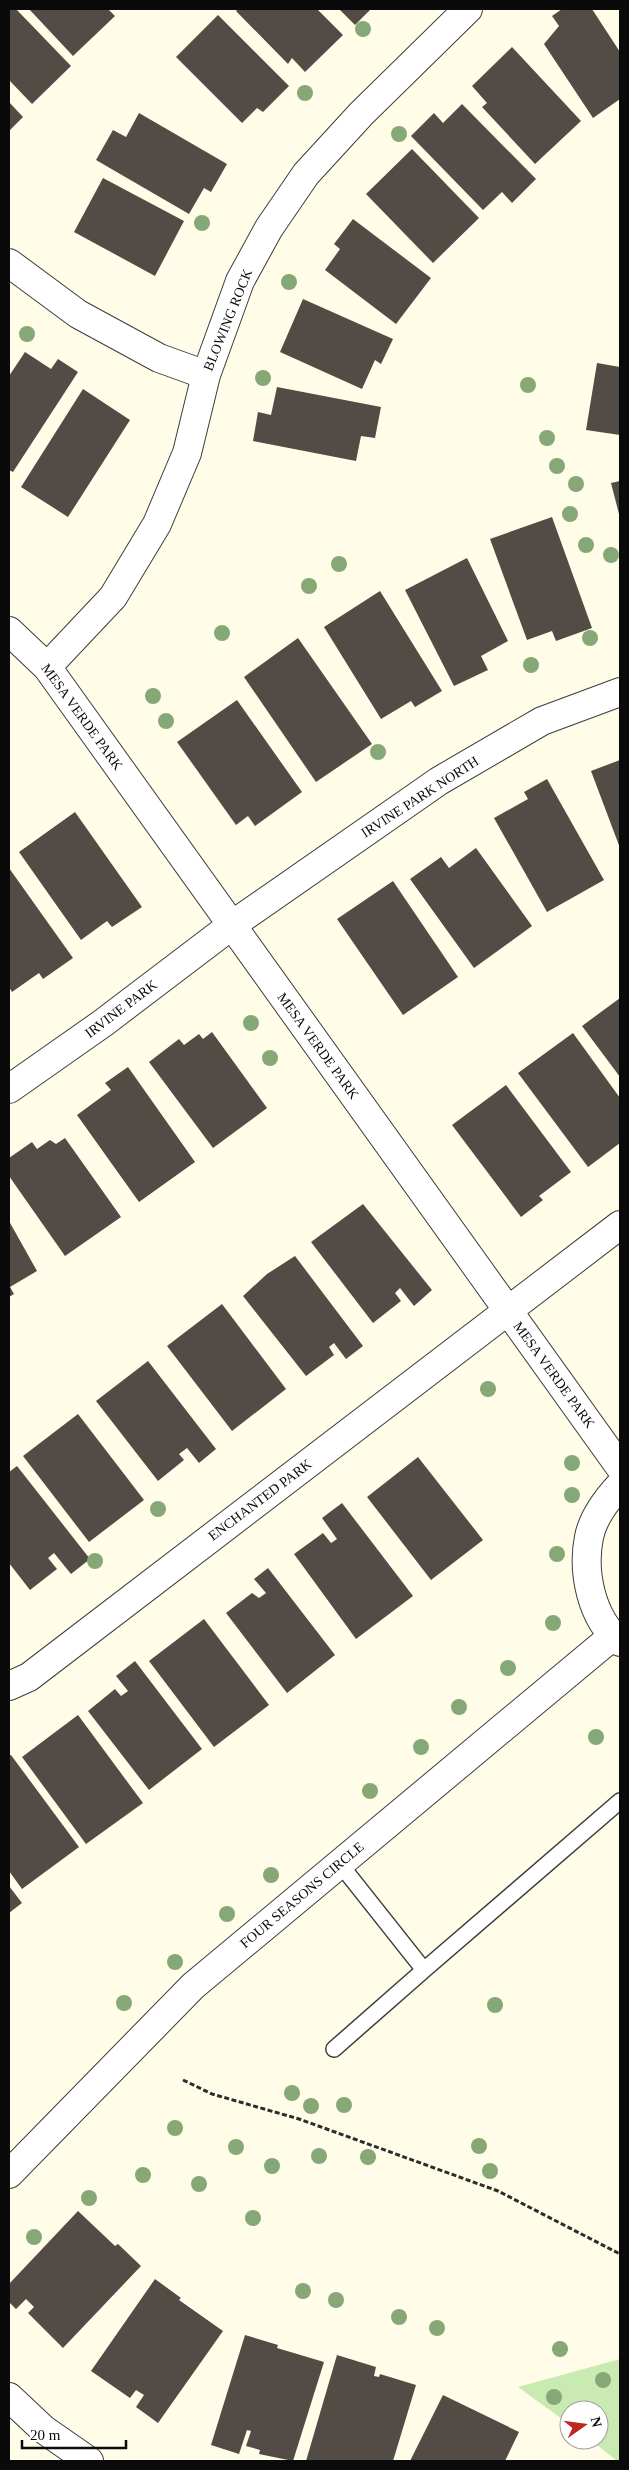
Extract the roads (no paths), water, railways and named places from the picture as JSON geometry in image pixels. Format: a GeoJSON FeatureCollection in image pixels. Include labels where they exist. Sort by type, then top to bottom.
{"type":"FeatureCollection","features":[{"type":"Feature","properties":{"kind":"street","name":"BLOWING ROCK"},"geometry":{"type":"LineString","coordinates":[[47,667],[113,598],[157,524],[187,453],[206,375],[240,281],[269,228],[306,174],[361,114],[468,9]]}},
{"type":"Feature","properties":{"kind":"street"},"geometry":{"type":"LineString","coordinates":[[9,263],[78,314],[159,358],[206,375]]}},
{"type":"Feature","properties":{"kind":"street","name":"MESA VERDE PARK"},"geometry":{"type":"LineString","coordinates":[[9,631],[47,667],[620,1467]]}},
{"type":"Feature","properties":{"kind":"street","name":"IRVINE PARK NORTH"},"geometry":{"type":"LineString","coordinates":[[232,925],[439,781],[542,721],[620,692]]}},
{"type":"Feature","properties":{"kind":"street","name":"IRVINE PARK"},"geometry":{"type":"LineString","coordinates":[[9,1089],[103,1024],[232,925]]}},
{"type":"Feature","properties":{"kind":"street","name":"ENCHANTED PARK"},"geometry":{"type":"LineString","coordinates":[[9,1686],[28,1677],[620,1226]]}},
{"type":"Feature","properties":{"kind":"street","name":"FOUR SEASONS CIRCLE"},"geometry":{"type":"LineString","coordinates":[[9,2174],[193,1986],[617,1639],[594,1606],[586,1571],[589,1536],[604,1503],[620,1485]]}},
{"type":"Feature","properties":{"kind":"street"},"geometry":{"type":"LineString","coordinates":[[9,2397],[43,2429],[89,2461]]}},
{"type":"Feature","properties":{"kind":"lane"},"geometry":{"type":"LineString","coordinates":[[334,2049],[620,1801]]}},
{"type":"Feature","properties":{"kind":"lane"},"geometry":{"type":"LineString","coordinates":[[340,1864],[424,1970]]}}]}
